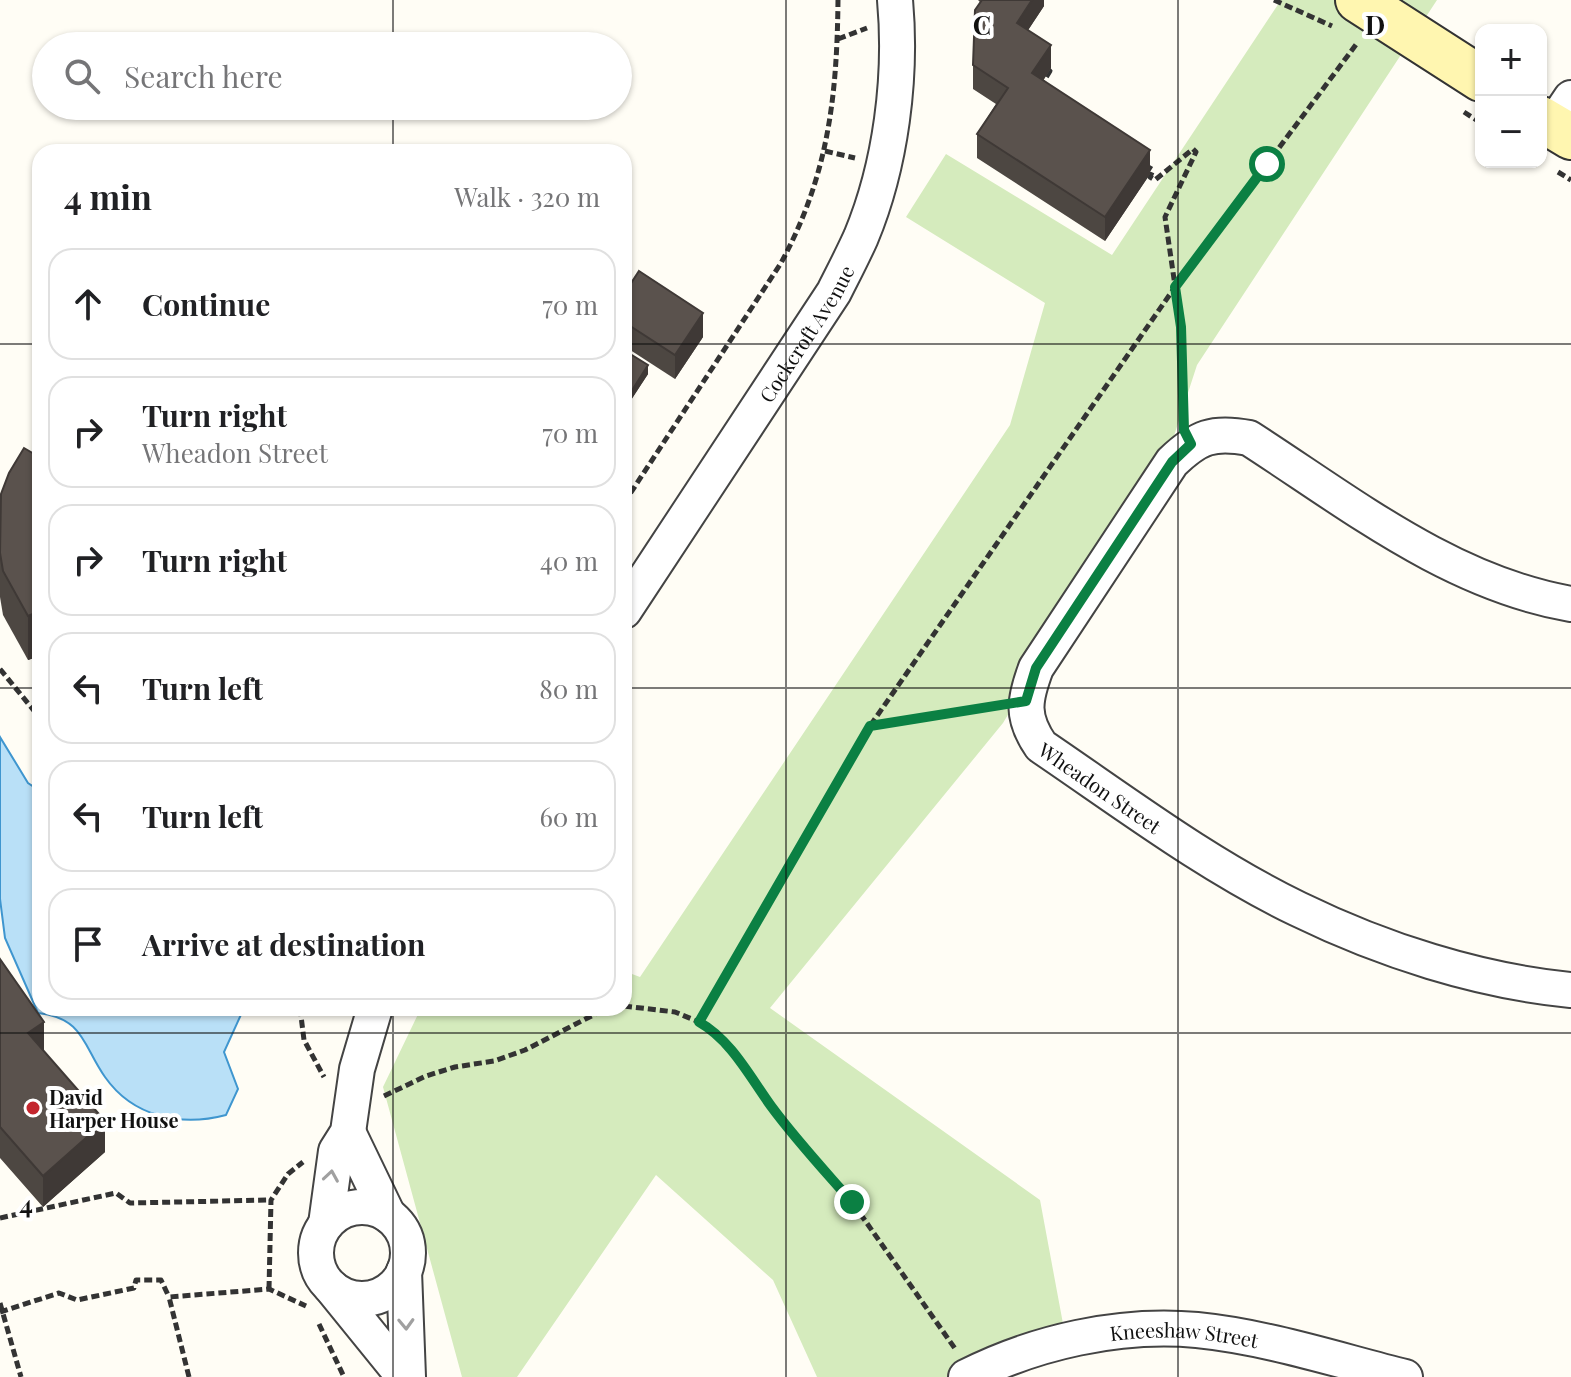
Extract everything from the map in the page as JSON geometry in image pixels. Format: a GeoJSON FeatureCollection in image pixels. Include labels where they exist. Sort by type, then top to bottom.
{"type":"FeatureCollection","features":[{"type":"Feature","properties":{"kind":"street","name":"Cockcroft Avenue"},"geometry":{"type":"LineString","coordinates":[[632,599],[834,292],[862,235],[888,142],[895,76],[891,12]]}},
{"type":"Feature","properties":{"kind":"street"},"geometry":{"type":"LineString","coordinates":[[1351,27],[1475,77]]}},
{"type":"Feature","properties":{"kind":"street"},"geometry":{"type":"LineString","coordinates":[[1026,701],[1036,668],[1172,462],[1191,444],[1214,435],[1249,438],[1434,557],[1499,586],[1571,604]]}},
{"type":"Feature","properties":{"kind":"street","name":"Wheadon Street"},"geometry":{"type":"LineString","coordinates":[[1026,701],[1031,732],[1041,746],[1205,856],[1298,909],[1395,950],[1495,978],[1571,990]]}},
{"type":"Feature","properties":{"kind":"street"},"geometry":{"type":"LineString","coordinates":[[373,1016],[357,1069],[341,1089],[348,1132],[388,1215]]}},
{"type":"Feature","properties":{"kind":"street"},"geometry":{"type":"LineString","coordinates":[[326,1224],[336,1151],[348,1132]]}},
{"type":"Feature","properties":{"kind":"street"},"geometry":{"type":"LineString","coordinates":[[359,1207],[374,1208],[399,1225],[406,1240],[406,1377],[319,1271],[316,1256],[319,1234],[337,1214],[359,1207]]}},
{"type":"Feature","properties":{"kind":"street"},"geometry":{"type":"LineString","coordinates":[[330,1286],[351,1298],[375,1297],[390,1290],[404,1271]]}},
{"type":"Feature","properties":{"kind":"street","name":"Kneeshaw Street"},"geometry":{"type":"LineString","coordinates":[[975,1374],[1049,1344],[1122,1330],[1196,1330],[1269,1342],[1405,1377]]}},
{"type":"Feature","properties":{"kind":"path"},"geometry":{"type":"LineString","coordinates":[[632,491],[797,234],[824,157],[835,88],[838,0]]}},
{"type":"Feature","properties":{"kind":"path"},"geometry":{"type":"LineString","coordinates":[[699,1022],[870,726],[1351,27],[1274,0]]}},
{"type":"Feature","properties":{"kind":"path"},"geometry":{"type":"LineString","coordinates":[[838,39],[891,12]]}},
{"type":"Feature","properties":{"kind":"path"},"geometry":{"type":"LineString","coordinates":[[1036,93],[1050,71],[1038,63]]}},
{"type":"Feature","properties":{"kind":"path"},"geometry":{"type":"LineString","coordinates":[[1140,162],[1153,170],[1150,177],[1155,180],[1193,149],[1196,152],[1165,217],[1181,327],[1184,430],[1191,444]]}},
{"type":"Feature","properties":{"kind":"path"},"geometry":{"type":"LineString","coordinates":[[0,669],[32,708]]}},
{"type":"Feature","properties":{"kind":"path"},"geometry":{"type":"LineString","coordinates":[[870,726],[1026,701]]}},
{"type":"Feature","properties":{"kind":"path"},"geometry":{"type":"LineString","coordinates":[[632,1007],[675,1012],[711,1028],[725,1042],[773,1109],[852,1202],[975,1374]]}},
{"type":"Feature","properties":{"kind":"path"},"geometry":{"type":"LineString","coordinates":[[301,1016],[304,1040],[341,1089],[382,1097],[426,1076],[455,1067],[494,1061],[543,1042],[592,1016]]}},
{"type":"Feature","properties":{"kind":"path"},"geometry":{"type":"LineString","coordinates":[[0,1218],[116,1193],[130,1203],[271,1200],[269,1289]]}},
{"type":"Feature","properties":{"kind":"path"},"geometry":{"type":"LineString","coordinates":[[1,1312],[59,1293],[77,1300],[134,1288],[136,1280],[161,1280],[169,1297],[189,1377]]}},
{"type":"Feature","properties":{"kind":"path"},"geometry":{"type":"LineString","coordinates":[[169,1297],[269,1289],[300,1303],[314,1315],[344,1377]]}},
{"type":"Feature","properties":{"kind":"path"},"geometry":{"type":"LineString","coordinates":[[0,1303],[21,1377]]}},
{"type":"Feature","properties":{"kind":"green space"},"geometry":{"type":"Polygon","coordinates":[[[1281,0],[1437,0],[1197,365],[1172,442],[1003,723],[770,1008],[1040,1200],[1064,1329],[979,1377],[817,1377],[773,1280],[656,1175],[517,1377],[462,1377],[383,1087],[417,1016],[632,1016],[632,974],[640,977],[1010,425],[1045,303],[906,217],[946,154],[1112,255],[1281,0]]]}},
{"type":"Feature","properties":{"kind":"water"},"geometry":{"type":"Polygon","coordinates":[[[0,737],[32,786],[32,999],[5,938],[0,899],[0,737]]]}},
{"type":"Feature","properties":{"kind":"water"},"geometry":{"type":"Polygon","coordinates":[[[53,1016],[240,1016],[224,1052],[238,1089],[226,1115],[175,1119],[159,1116],[129,1102],[116,1091],[80,1035],[65,1021],[53,1016]]]}},
{"type":"Feature","properties":{"kind":"building"},"geometry":{"type":"Polygon","coordinates":[[[982,0],[1032,0],[1017,23],[1051,45],[1032,73],[1150,150],[1105,217],[977,134],[1008,88],[973,65],[975,10],[982,0]]]}},
{"type":"Feature","properties":{"kind":"building"},"geometry":{"type":"Polygon","coordinates":[[[639,271],[703,313],[675,355],[632,327],[632,282],[639,271]]]}},
{"type":"Feature","properties":{"kind":"building"},"geometry":{"type":"Polygon","coordinates":[[[632,355],[648,365],[632,390],[632,355]]]}},
{"type":"Feature","properties":{"kind":"building"},"geometry":{"type":"Polygon","coordinates":[[[24,448],[32,453],[32,614],[28,616],[3,571],[0,553],[1,494],[24,448]]]}},
{"type":"Feature","properties":{"kind":"building","name":"David Harper House"},"geometry":{"type":"Polygon","coordinates":[[[0,959],[32,1005],[32,1016],[40,1016],[44,1022],[28,1033],[105,1121],[43,1176],[0,1127],[0,959]]]}},
{"type":"Feature","properties":{"kind":"place","name":"David Harper House"},"geometry":{"type":"Point","coordinates":[33,1108]}},
{"type":"Feature","properties":{"kind":"route"},"geometry":{"type":"LineString","coordinates":[[852,1202],[773,1109],[725,1042],[711,1028],[699,1022],[870,726],[1026,701],[1036,668],[1172,462],[1191,444],[1184,430],[1181,327],[1175,287],[1267,164]]}}]}
